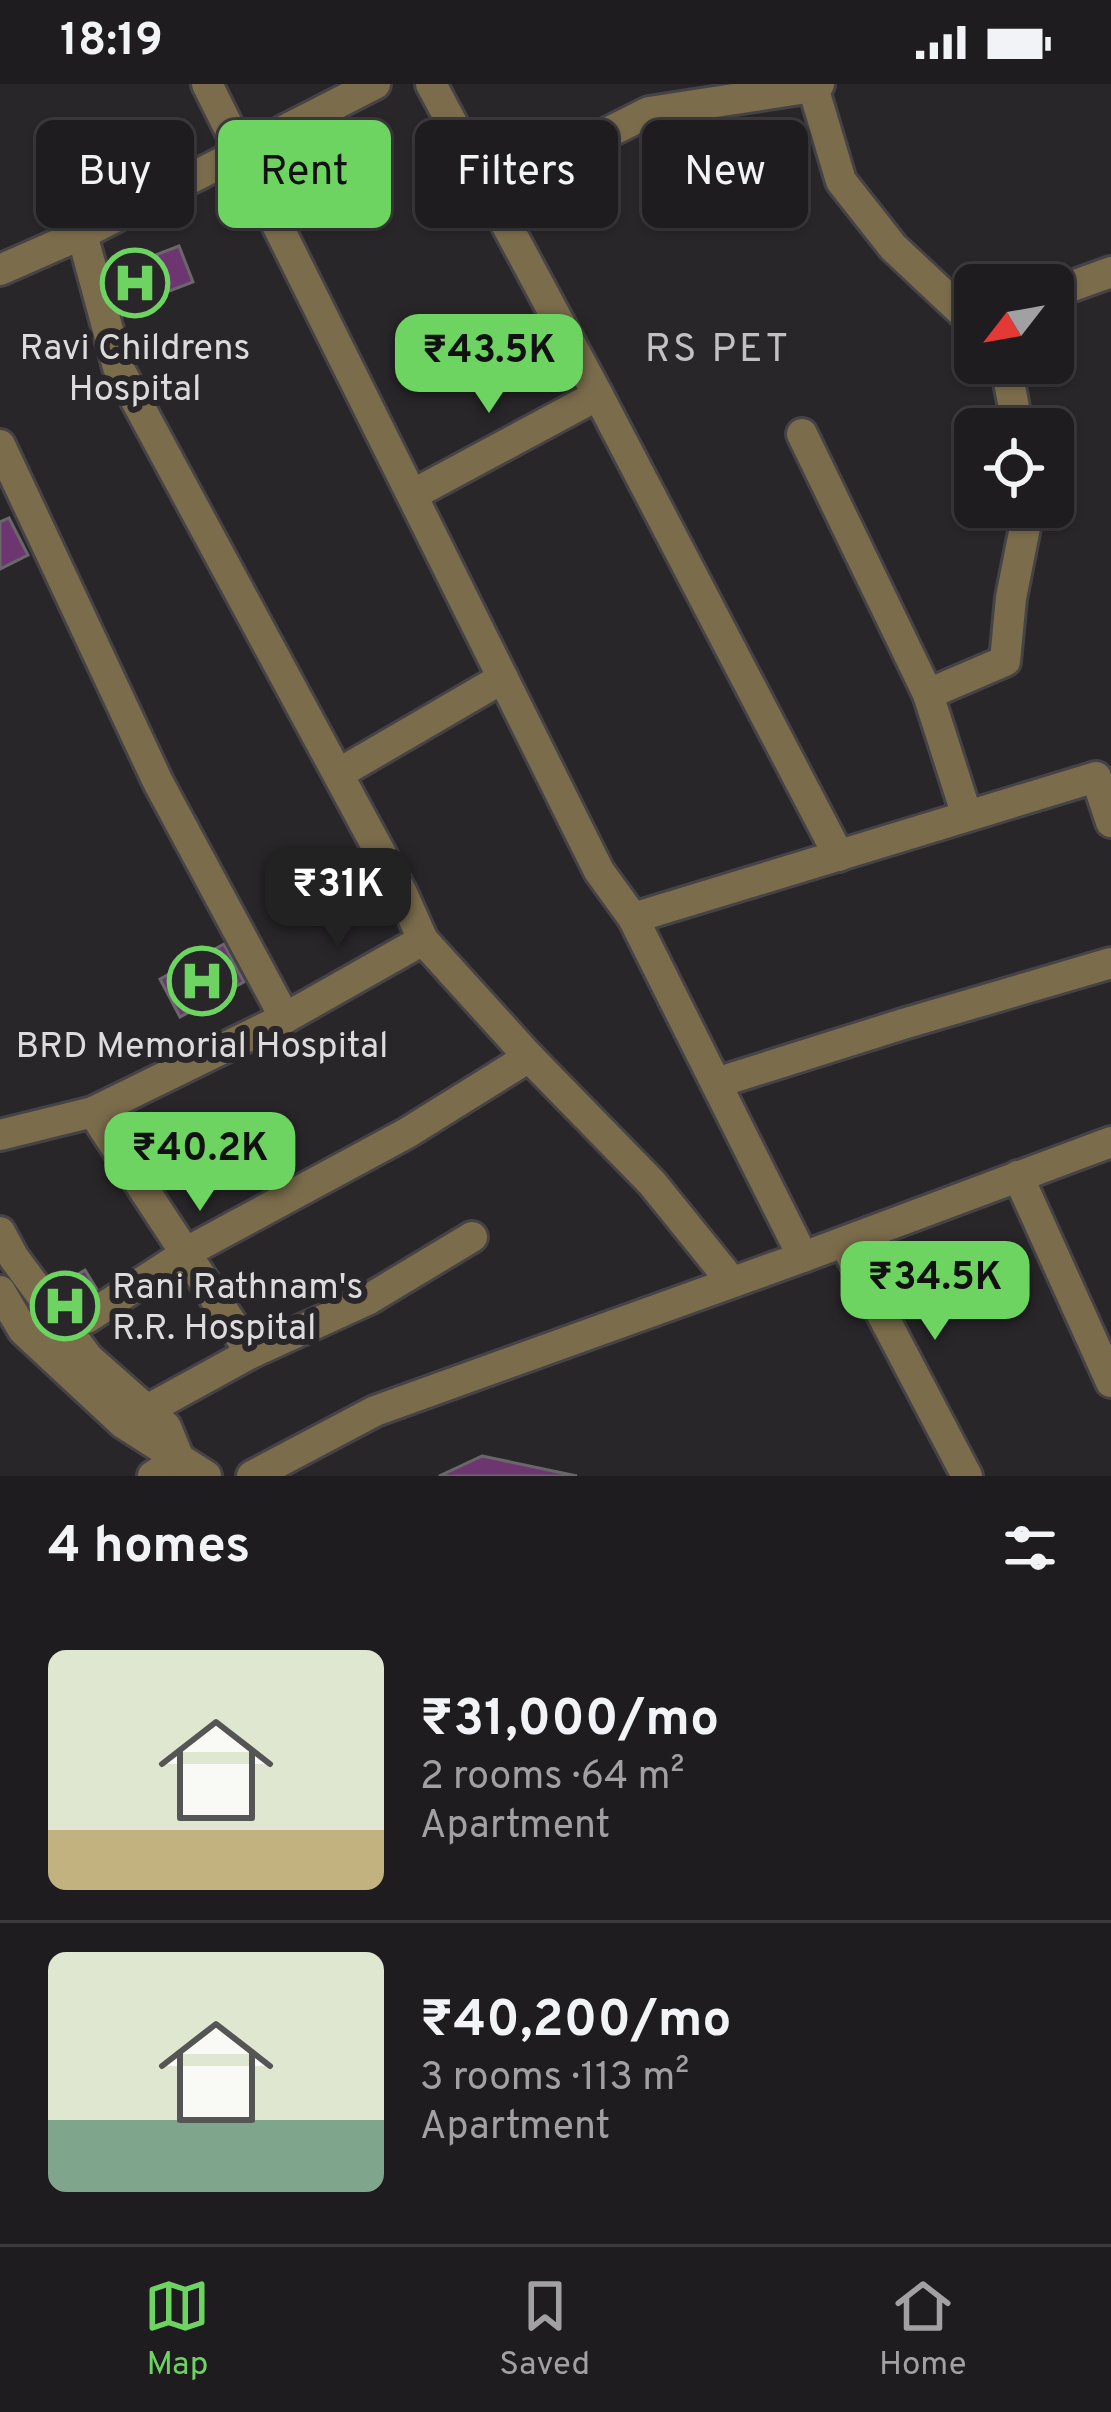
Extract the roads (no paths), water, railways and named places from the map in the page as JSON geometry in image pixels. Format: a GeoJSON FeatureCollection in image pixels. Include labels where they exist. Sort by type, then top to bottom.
{"type":"FeatureCollection","features":[{"type":"Feature","properties":{"kind":"street"},"geometry":{"type":"LineString","coordinates":[[207,84],[225,120]]}},
{"type":"Feature","properties":{"kind":"street"},"geometry":{"type":"LineString","coordinates":[[305,120],[375,84]]}},
{"type":"Feature","properties":{"kind":"street"},"geometry":{"type":"LineString","coordinates":[[430,84],[450,120]]}},
{"type":"Feature","properties":{"kind":"street"},"geometry":{"type":"LineString","coordinates":[[618,128],[649,112],[816,86],[841,181],[892,247],[954,304]]}},
{"type":"Feature","properties":{"kind":"street"},"geometry":{"type":"LineString","coordinates":[[0,270],[218,165]]}},
{"type":"Feature","properties":{"kind":"street"},"geometry":{"type":"LineString","coordinates":[[278,228],[599,871],[633,918],[803,1257]]}},
{"type":"Feature","properties":{"kind":"street"},"geometry":{"type":"LineString","coordinates":[[508,228],[839,856]]}},
{"type":"Feature","properties":{"kind":"street"},"geometry":{"type":"LineString","coordinates":[[82,234],[118,367],[423,940],[652,1184],[732,1282]]}},
{"type":"Feature","properties":{"kind":"street"},"geometry":{"type":"LineString","coordinates":[[1074,285],[1111,272]]}},
{"type":"Feature","properties":{"kind":"street"},"geometry":{"type":"LineString","coordinates":[[412,495],[598,395]]}},
{"type":"Feature","properties":{"kind":"street"},"geometry":{"type":"LineString","coordinates":[[802,434],[928,694],[968,816]]}},
{"type":"Feature","properties":{"kind":"street"},"geometry":{"type":"LineString","coordinates":[[0,445],[158,782],[285,1018]]}},
{"type":"Feature","properties":{"kind":"street"},"geometry":{"type":"LineString","coordinates":[[928,694],[1005,662],[1025,528]]}},
{"type":"Feature","properties":{"kind":"street"},"geometry":{"type":"LineString","coordinates":[[338,774],[502,678]]}},
{"type":"Feature","properties":{"kind":"street"},"geometry":{"type":"LineString","coordinates":[[633,918],[1096,777],[1111,822]]}},
{"type":"Feature","properties":{"kind":"street"},"geometry":{"type":"LineString","coordinates":[[0,1135],[93,1112],[285,1018],[423,940]]}},
{"type":"Feature","properties":{"kind":"street"},"geometry":{"type":"LineString","coordinates":[[716,1083],[1111,963]]}},
{"type":"Feature","properties":{"kind":"street"},"geometry":{"type":"LineString","coordinates":[[62,1323],[87,1318],[186,1253],[407,1133],[529,1057]]}},
{"type":"Feature","properties":{"kind":"street"},"geometry":{"type":"LineString","coordinates":[[93,1112],[251,1352]]}},
{"type":"Feature","properties":{"kind":"street"},"geometry":{"type":"LineString","coordinates":[[252,1476],[375,1412],[1111,1142]]}},
{"type":"Feature","properties":{"kind":"street"},"geometry":{"type":"LineString","coordinates":[[1018,1176],[1111,1382]]}},
{"type":"Feature","properties":{"kind":"street"},"geometry":{"type":"LineString","coordinates":[[0,1232],[88,1358],[166,1427],[166,1467]]}},
{"type":"Feature","properties":{"kind":"street"},"geometry":{"type":"LineString","coordinates":[[147,1410],[251,1352],[369,1299],[472,1237]]}},
{"type":"Feature","properties":{"kind":"street"},"geometry":{"type":"LineString","coordinates":[[844,1242],[967,1476]]}},
{"type":"Feature","properties":{"kind":"street"},"geometry":{"type":"LineString","coordinates":[[0,1291],[12,1337],[123,1423],[166,1467],[206,1476]]}},
{"type":"Feature","properties":{"kind":"place","name":"Ravi Childrens Hospital"},"geometry":{"type":"Point","coordinates":[135,283]}},
{"type":"Feature","properties":{"kind":"place","name":"BRD Memorial Hospital"},"geometry":{"type":"Point","coordinates":[202,981]}},
{"type":"Feature","properties":{"kind":"place","name":"Rani Rathnam's R.R. Hospital"},"geometry":{"type":"Point","coordinates":[65,1306]}},
{"type":"Feature","properties":{"kind":"district","name":"RS PET"},"geometry":{"type":"Point","coordinates":[718,347]}}]}
